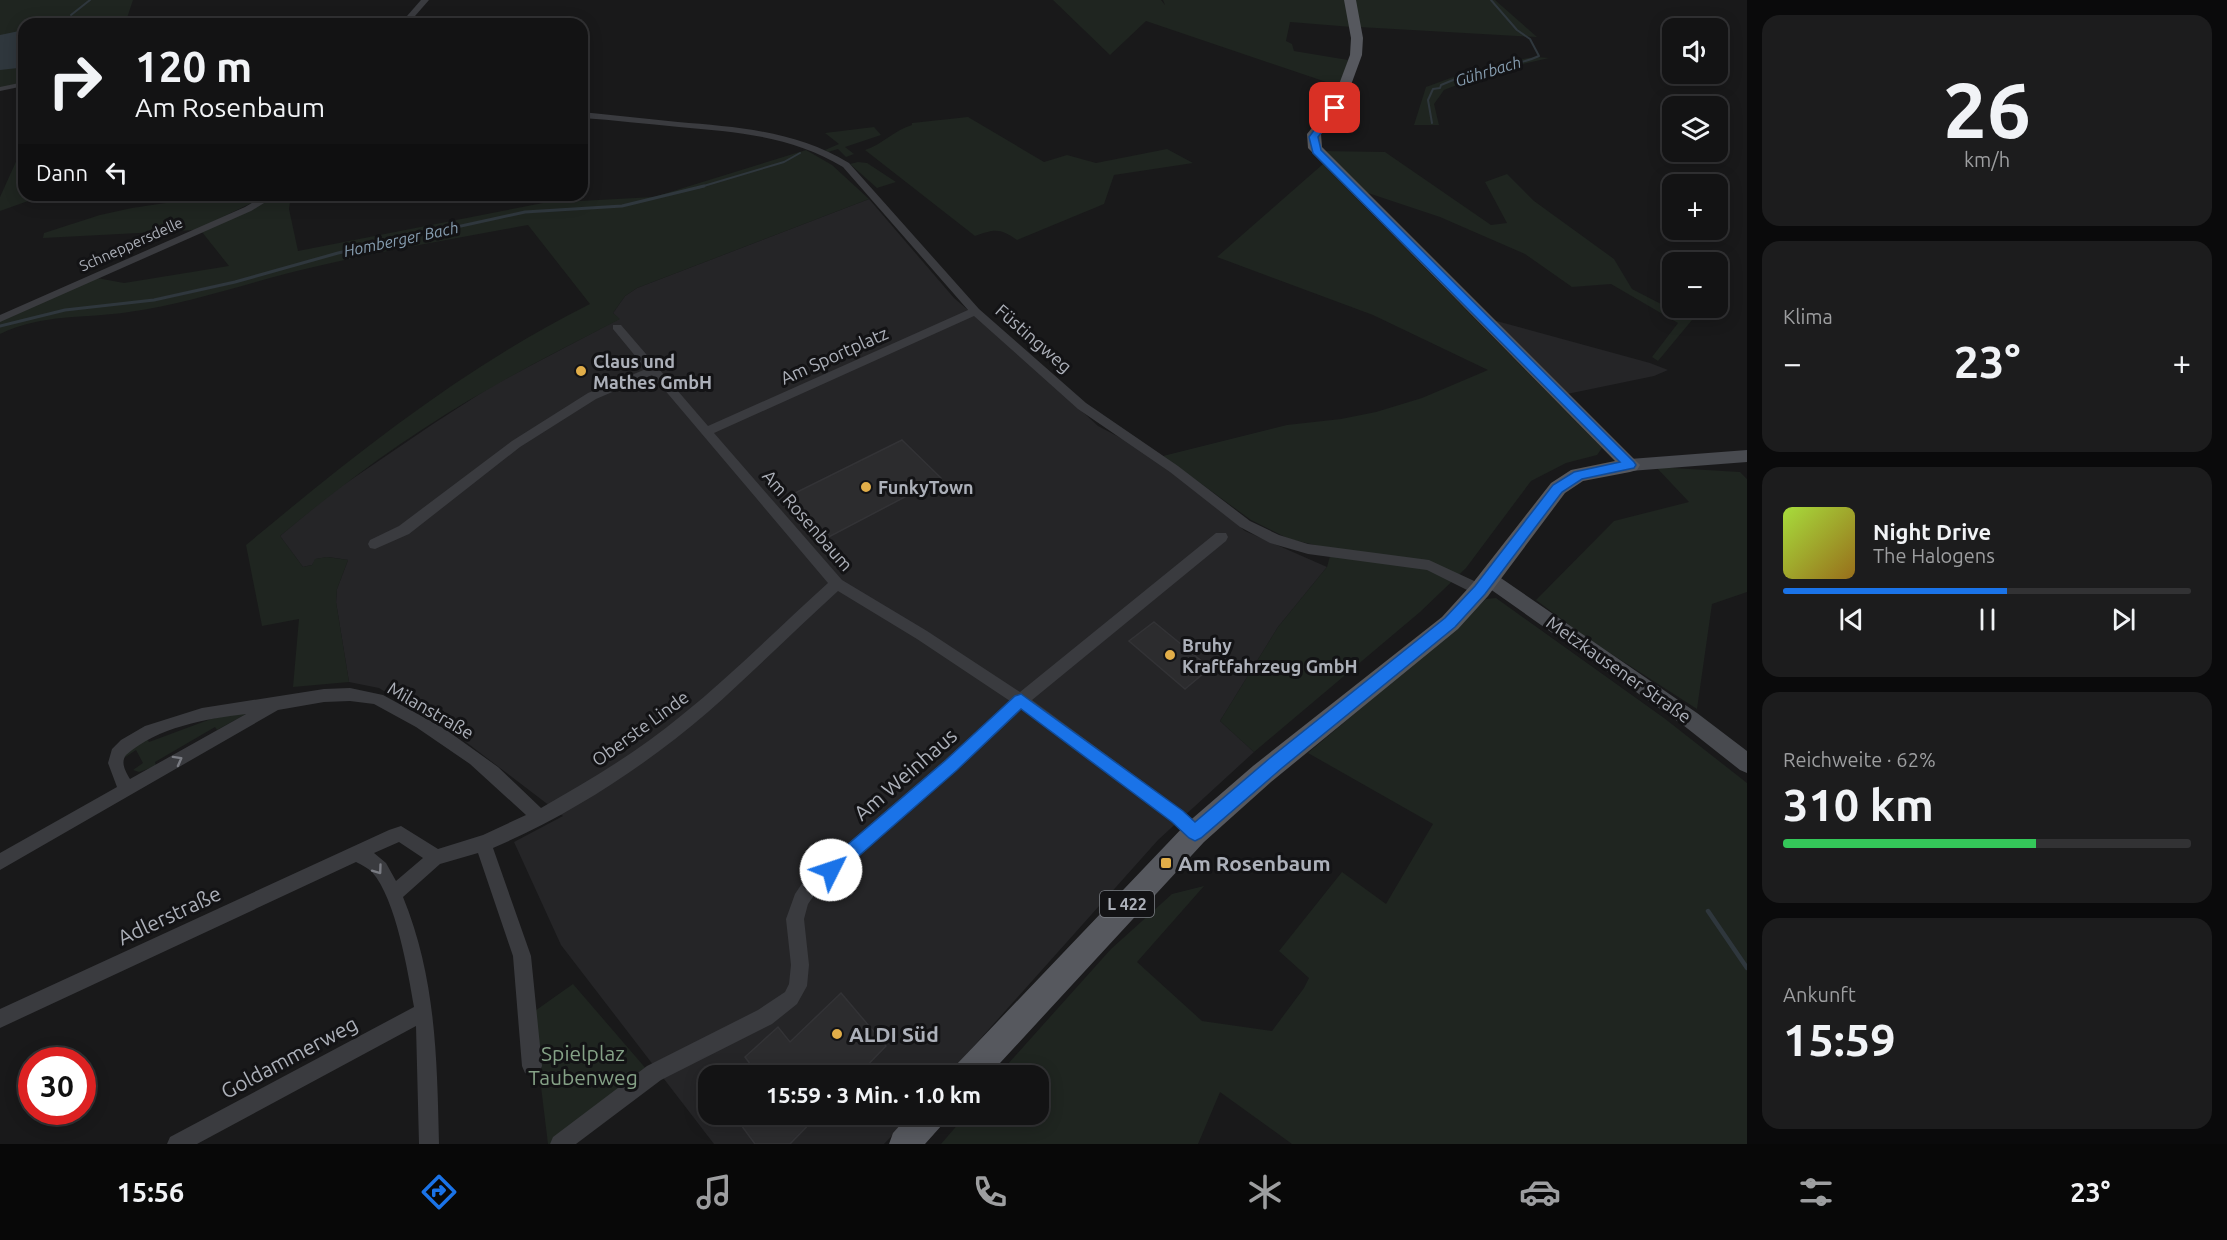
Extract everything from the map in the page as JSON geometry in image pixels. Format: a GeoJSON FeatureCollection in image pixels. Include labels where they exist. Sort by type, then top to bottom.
{"type":"FeatureCollection","features":[{"type":"Feature","properties":{"kind":"main road"},"geometry":{"type":"LineString","coordinates":[[1350,0],[1356,27],[1357,49],[1351,74],[1335,108],[1314,134],[1315,148],[1629,465]]}},
{"type":"Feature","properties":{"kind":"main road","name":"L 422"},"geometry":{"type":"LineString","coordinates":[[977,1065],[1195,833],[1290,752],[1438,633],[1484,584],[1546,501],[1564,483],[1578,475],[1595,470],[1629,465],[1747,456]]}},
{"type":"Feature","properties":{"kind":"main road","name":"Metzkausener Straße"},"geometry":{"type":"LineString","coordinates":[[1484,584],[1690,719],[1747,763]]}},
{"type":"Feature","properties":{"kind":"main road"},"geometry":{"type":"LineString","coordinates":[[904,1144],[921,1125]]}},
{"type":"Feature","properties":{"kind":"street"},"geometry":{"type":"LineString","coordinates":[[409,18],[425,0]]}},
{"type":"Feature","properties":{"kind":"street"},"geometry":{"type":"LineString","coordinates":[[0,89],[18,85]]}},
{"type":"Feature","properties":{"kind":"street","name":"Füstingweg"},"geometry":{"type":"LineString","coordinates":[[588,116],[734,129],[787,138],[822,150],[846,165],[975,311],[1082,406],[1174,469],[1245,524],[1275,539],[1308,549],[1429,565],[1484,584]]}},
{"type":"Feature","properties":{"kind":"street","name":"Schneppersdelle"},"geometry":{"type":"LineString","coordinates":[[0,319],[262,201]]}},
{"type":"Feature","properties":{"kind":"street","name":"Am Sportplatz"},"geometry":{"type":"LineString","coordinates":[[707,431],[975,311]]}},
{"type":"Feature","properties":{"kind":"street","name":"Am Rosenbaum"},"geometry":{"type":"LineString","coordinates":[[617,327],[837,584],[922,635],[1021,700],[1178,816],[1195,833]]}},
{"type":"Feature","properties":{"kind":"street"},"geometry":{"type":"LineString","coordinates":[[375,544],[404,530],[516,444],[592,396],[653,370]]}},
{"type":"Feature","properties":{"kind":"street","name":"Am Weinhaus"},"geometry":{"type":"LineString","coordinates":[[560,1144],[654,1073],[765,1017],[791,998],[798,986],[800,965],[795,919],[801,900],[809,888],[951,765],[1021,700],[1221,537]]}},
{"type":"Feature","properties":{"kind":"street","name":"Oberste Linde"},"geometry":{"type":"LineString","coordinates":[[436,857],[462,852],[483,844],[539,817],[650,749],[702,707],[837,584]]}},
{"type":"Feature","properties":{"kind":"street","name":"Milanstraße"},"geometry":{"type":"LineString","coordinates":[[127,788],[116,767],[117,754],[124,746],[145,733],[198,715],[344,695],[374,698],[417,720],[454,743],[517,793],[539,817]]}},
{"type":"Feature","properties":{"kind":"street","name":"Milanstraße"},"geometry":{"type":"LineString","coordinates":[[0,862],[279,703]]}},
{"type":"Feature","properties":{"kind":"street","name":"Adlerstraße"},"geometry":{"type":"LineString","coordinates":[[0,1019],[389,838],[401,834],[436,857]]}},
{"type":"Feature","properties":{"kind":"street"},"geometry":{"type":"LineString","coordinates":[[483,844],[522,956],[532,1066]]}},
{"type":"Feature","properties":{"kind":"street"},"geometry":{"type":"LineString","coordinates":[[357,853],[371,860],[380,869],[393,894],[405,933],[424,1012],[429,1144]]}},
{"type":"Feature","properties":{"kind":"street"},"geometry":{"type":"LineString","coordinates":[[393,894],[436,857]]}},
{"type":"Feature","properties":{"kind":"street","name":"Goldammerweg"},"geometry":{"type":"LineString","coordinates":[[177,1144],[424,1012]]}},
{"type":"Feature","properties":{"kind":"shaded area"},"geometry":{"type":"Polygon","coordinates":[[[18,31],[18,68],[0,70],[0,35],[18,31]]]}},
{"type":"Feature","properties":{"kind":"shaded area"},"geometry":{"type":"Polygon","coordinates":[[[869,199],[954,298],[1098,426],[1149,453],[1245,531],[1327,567],[1278,627],[1220,721],[1254,752],[1158,840],[957,1065],[698,1065],[698,1123],[561,945],[514,842],[563,816],[458,736],[379,688],[349,682],[336,602],[337,589],[348,560],[328,557],[316,559],[312,565],[303,567],[280,536],[330,494],[492,386],[619,319],[613,313],[625,296],[637,288],[869,199]]]}},
{"type":"Feature","properties":{"kind":"shaded area"},"geometry":{"type":"Polygon","coordinates":[[[1489,319],[1668,370],[1654,376],[1567,394],[1489,319]]]}},
{"type":"Feature","properties":{"kind":"shaded area"},"geometry":{"type":"Polygon","coordinates":[[[699,1125],[902,1125],[884,1144],[714,1144],[699,1125]]]}},
{"type":"Feature","properties":{"kind":"green space"},"geometry":{"type":"Polygon","coordinates":[[[0,0],[133,0],[127,18],[18,18],[18,86],[0,90],[0,0]]]}},
{"type":"Feature","properties":{"kind":"green space"},"geometry":{"type":"Polygon","coordinates":[[[1053,0],[1161,0],[1165,5],[1163,0],[1347,0],[1352,27],[1290,22],[1286,41],[1292,44],[1294,51],[1348,60],[1341,87],[1146,21],[1110,55],[1053,0]]]}},
{"type":"Feature","properties":{"kind":"green space"},"geometry":{"type":"Polygon","coordinates":[[[1353,0],[1495,0],[1537,37],[1359,27],[1353,0]]]}},
{"type":"Feature","properties":{"kind":"green space"},"geometry":{"type":"Polygon","coordinates":[[[1536,57],[1549,58],[1493,71],[1444,90],[1434,104],[1439,125],[1414,125],[1426,87],[1480,69],[1536,57]]]}},
{"type":"Feature","properties":{"kind":"green space"},"geometry":{"type":"Polygon","coordinates":[[[968,117],[1044,162],[1067,155],[1096,163],[1167,149],[1193,163],[1114,175],[1104,204],[1017,240],[1006,233],[997,231],[975,236],[865,150],[912,123],[968,117]]]}},
{"type":"Feature","properties":{"kind":"green space"},"geometry":{"type":"Polygon","coordinates":[[[874,127],[881,135],[845,147],[854,154],[846,157],[838,149],[828,152],[825,150],[839,144],[825,133],[874,127]]]}},
{"type":"Feature","properties":{"kind":"green space"},"geometry":{"type":"Polygon","coordinates":[[[806,150],[832,165],[869,199],[637,288],[625,296],[613,313],[620,319],[525,368],[438,419],[357,475],[280,536],[303,567],[312,565],[315,559],[327,557],[348,560],[337,589],[336,602],[349,682],[293,687],[299,619],[262,626],[246,545],[411,414],[498,356],[590,304],[528,225],[344,260],[153,308],[48,320],[16,327],[0,334],[0,320],[97,278],[124,283],[229,266],[202,232],[266,201],[290,201],[289,209],[298,251],[543,203],[654,197],[806,150]]]}},
{"type":"Feature","properties":{"kind":"green space"},"geometry":{"type":"Polygon","coordinates":[[[1320,151],[1385,152],[1491,225],[1507,223],[1485,182],[1507,174],[1534,201],[1614,259],[1632,289],[1662,304],[1662,314],[1611,284],[1572,287],[1525,254],[1440,217],[1359,190],[1320,151]]]}},
{"type":"Feature","properties":{"kind":"green space"},"geometry":{"type":"Polygon","coordinates":[[[18,157],[18,201],[28,201],[0,211],[0,197],[18,157]]]}},
{"type":"Feature","properties":{"kind":"green space"},"geometry":{"type":"Polygon","coordinates":[[[867,163],[896,182],[877,188],[850,164],[867,163]]]}},
{"type":"Feature","properties":{"kind":"green space"},"geometry":{"type":"Polygon","coordinates":[[[1323,164],[1602,448],[1597,455],[1566,463],[1531,481],[1466,568],[1420,612],[1254,752],[1220,721],[1278,627],[1327,567],[1332,549],[1289,539],[1251,520],[1163,456],[1287,425],[1341,419],[1376,412],[1422,398],[1488,370],[1373,315],[1217,257],[1323,164]]]}},
{"type":"Feature","properties":{"kind":"green space"},"geometry":{"type":"Polygon","coordinates":[[[179,201],[256,201],[196,230],[43,238],[44,233],[100,215],[179,201]]]}},
{"type":"Feature","properties":{"kind":"green space"},"geometry":{"type":"Polygon","coordinates":[[[1669,318],[1692,320],[1658,361],[1652,357],[1678,323],[1669,318]]]}},
{"type":"Feature","properties":{"kind":"green space"},"geometry":{"type":"Polygon","coordinates":[[[1656,467],[1740,472],[1747,479],[1747,592],[1712,604],[1697,709],[1585,637],[1536,600],[1614,521],[1689,502],[1656,467]]]}},
{"type":"Feature","properties":{"kind":"green space"},"geometry":{"type":"Polygon","coordinates":[[[1496,598],[1664,718],[1747,783],[1747,1144],[1292,1144],[1220,1092],[1198,1144],[941,1144],[957,1125],[1049,1125],[1049,1065],[1007,1065],[1111,949],[1172,894],[1204,886],[1137,962],[1202,1021],[1272,1031],[1309,978],[1279,951],[1342,872],[1386,904],[1433,824],[1308,753],[1486,599],[1496,598]]]}},
{"type":"Feature","properties":{"kind":"green space"},"geometry":{"type":"Polygon","coordinates":[[[255,709],[217,730],[215,727],[155,762],[156,766],[139,772],[133,770],[143,763],[136,750],[124,758],[125,751],[147,739],[149,742],[211,719],[255,709]]]}},
{"type":"Feature","properties":{"kind":"green space","name":"Spielplaz Taubenweg"},"geometry":{"type":"Polygon","coordinates":[[[573,984],[648,1071],[548,1144],[532,1013],[573,984]]]}},
{"type":"Feature","properties":{"kind":"building","name":"FunkyTown"},"geometry":{"type":"Polygon","coordinates":[[[902,440],[941,478],[821,541],[785,498],[902,440]]]}},
{"type":"Feature","properties":{"kind":"building","name":"Bruhy Kraftfahrzeug GmbH"},"geometry":{"type":"Polygon","coordinates":[[[1154,622],[1210,668],[1185,689],[1129,641],[1154,622]]]}},
{"type":"Feature","properties":{"kind":"building","name":"ALDI Süd"},"geometry":{"type":"Polygon","coordinates":[[[841,993],[886,1046],[868,1065],[751,1065],[745,1057],[778,1027],[790,1042],[841,993]]]}},
{"type":"Feature","properties":{"kind":"building"},"geometry":{"type":"Polygon","coordinates":[[[741,1125],[808,1125],[790,1144],[755,1144],[741,1125]]]}},
{"type":"Feature","properties":{"kind":"waterway"},"geometry":{"type":"LineString","coordinates":[[71,15],[90,0]]}},
{"type":"Feature","properties":{"kind":"waterway","name":"Gührbach"},"geometry":{"type":"LineString","coordinates":[[1432,123],[1428,100],[1433,89],[1440,88],[1441,85],[1458,78],[1476,75],[1478,72],[1539,56],[1530,39],[1517,30],[1491,0]]}},
{"type":"Feature","properties":{"kind":"waterway","name":"Homberger Bach"},"geometry":{"type":"LineString","coordinates":[[702,186],[784,162],[800,153]]}},
{"type":"Feature","properties":{"kind":"waterway","name":"Homberger Bach"},"geometry":{"type":"LineString","coordinates":[[0,326],[65,310],[154,300],[235,282],[338,253],[525,212],[622,206],[702,186]]}},
{"type":"Feature","properties":{"kind":"waterway","name":"Homberger Bach"},"geometry":{"type":"LineString","coordinates":[[697,188],[702,186]]}},
{"type":"Feature","properties":{"kind":"waterway"},"geometry":{"type":"LineString","coordinates":[[1708,911],[1747,968]]}},
{"type":"Feature","properties":{"kind":"place","name":"Claus und Mathes GmbH"},"geometry":{"type":"Point","coordinates":[581,371]}},
{"type":"Feature","properties":{"kind":"place","name":"FunkyTown"},"geometry":{"type":"Point","coordinates":[866,487]}},
{"type":"Feature","properties":{"kind":"place","name":"Bruhy Kraftfahrzeug GmbH"},"geometry":{"type":"Point","coordinates":[1170,655]}},
{"type":"Feature","properties":{"kind":"place","name":"Am Rosenbaum"},"geometry":{"type":"Point","coordinates":[1166,863]}},
{"type":"Feature","properties":{"kind":"place","name":"ALDI Süd"},"geometry":{"type":"Point","coordinates":[837,1034]}},
{"type":"Feature","properties":{"kind":"route"},"geometry":{"type":"LineString","coordinates":[[831,870],[1021,700],[1178,816],[1195,833],[1276,763],[1450,622],[1480,590],[1558,488],[1578,475],[1629,465],[1317,151],[1313,137],[1335,108]]}}]}
